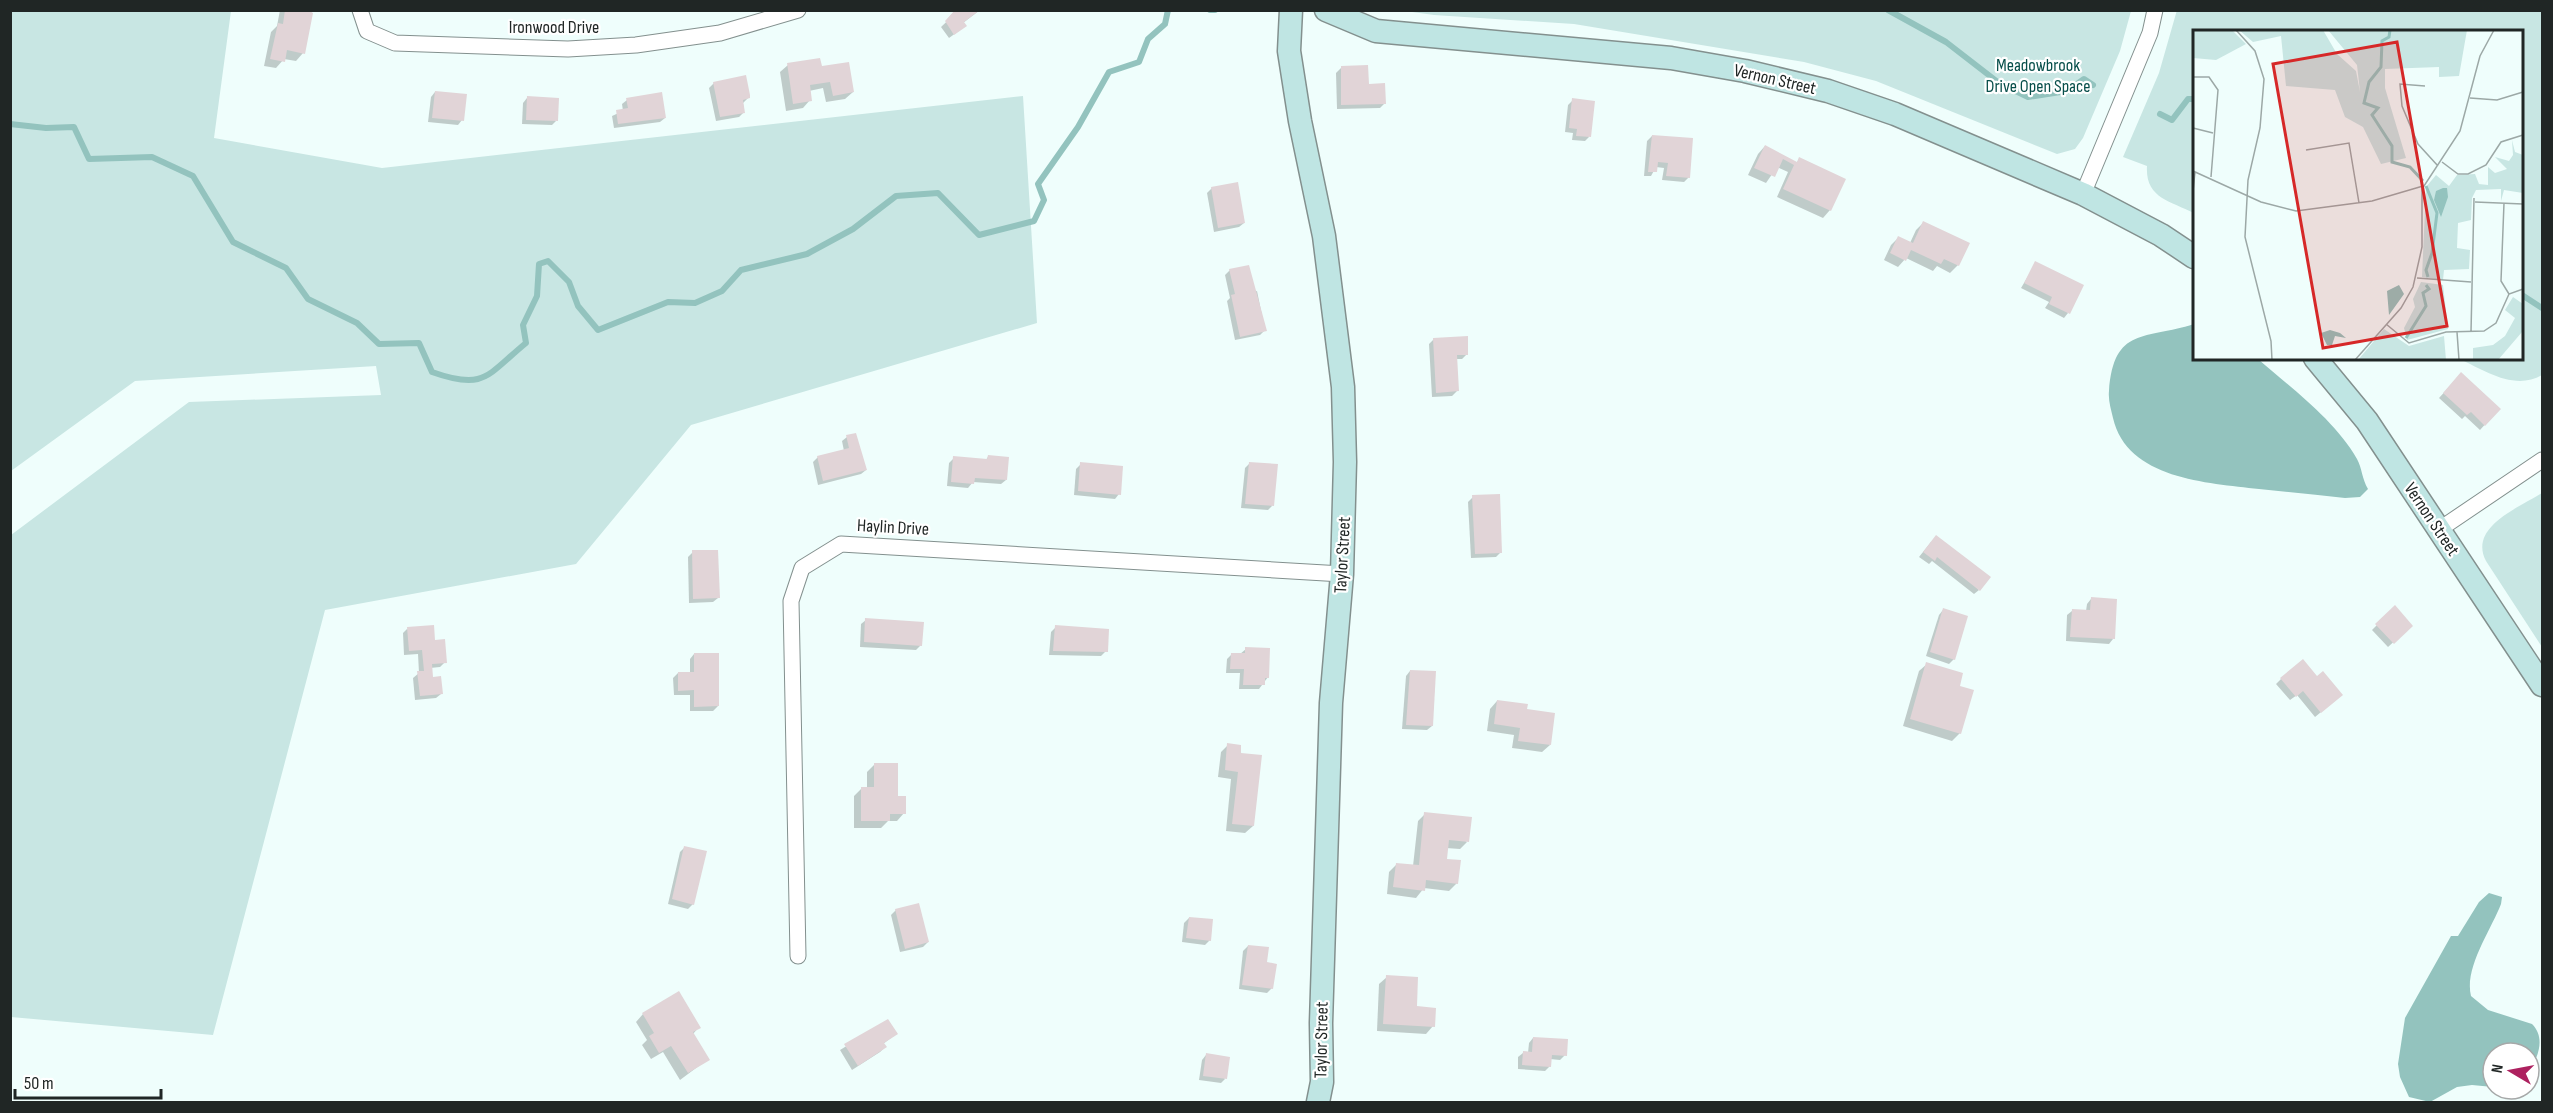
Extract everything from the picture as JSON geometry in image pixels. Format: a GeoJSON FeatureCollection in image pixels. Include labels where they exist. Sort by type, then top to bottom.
{"type":"FeatureCollection","features":[{"type":"Feature","properties":{"kind":"street","name":"Ironwood Drive"},"geometry":{"type":"LineString","coordinates":[[360,10],[367,31],[394,43],[568,49],[636,45],[720,33],[798,10]]}},
{"type":"Feature","properties":{"kind":"street","name":"Taylor Street"},"geometry":{"type":"LineString","coordinates":[[1291,10],[1288,51],[1324,236],[1343,387],[1345,462],[1342,574],[1331,702],[1321,1023],[1322,1082],[1318,1102]]}},
{"type":"Feature","properties":{"kind":"street","name":"Vernon Street"},"geometry":{"type":"LineString","coordinates":[[1326,10],[1376,32],[1671,58],[1745,71],[1818,89],[1895,114],[2084,194],[2161,235],[2193,256]]}},
{"type":"Feature","properties":{"kind":"street"},"geometry":{"type":"LineString","coordinates":[[2084,194],[2150,33],[2155,10]]}},
{"type":"Feature","properties":{"kind":"street","name":"Vernon Street"},"geometry":{"type":"LineString","coordinates":[[2317,360],[2367,422],[2542,685]]}},
{"type":"Feature","properties":{"kind":"street"},"geometry":{"type":"LineString","coordinates":[[2440,529],[2542,460]]}},
{"type":"Feature","properties":{"kind":"street","name":"Haylin Drive"},"geometry":{"type":"LineString","coordinates":[[798,956],[791,601],[802,568],[841,544],[1342,574]]}},
{"type":"Feature","properties":{"kind":"green space"},"geometry":{"type":"Polygon","coordinates":[[[11,10],[231,11],[214,138],[382,168],[1023,96],[1037,323],[691,425],[576,564],[325,610],[213,1035],[11,1017],[11,535],[189,402],[381,395],[376,366],[135,381],[11,471],[11,10]]]}},
{"type":"Feature","properties":{"kind":"green space"},"geometry":{"type":"Polygon","coordinates":[[[2177,10],[2542,11],[2542,375],[2521,381],[2500,378],[2462,360],[2523,360],[2523,30],[2193,30],[2193,213],[2155,192],[2147,177],[2147,166],[2123,157],[2159,73],[2177,10]]]}},
{"type":"Feature","properties":{"kind":"green space","name":"Meadowbrook Drive Open Space"},"geometry":{"type":"Polygon","coordinates":[[[1405,11],[2131,11],[2120,51],[2083,138],[2075,149],[2057,154],[1876,81],[1804,62],[1574,24],[1405,11]]]}},
{"type":"Feature","properties":{"kind":"green space"},"geometry":{"type":"Polygon","coordinates":[[[2542,493],[2542,647],[2486,561],[2482,549],[2484,538],[2490,528],[2510,512],[2542,493]]]}},
{"type":"Feature","properties":{"kind":"shaded area"},"geometry":{"type":"Polygon","coordinates":[[[2193,324],[2193,360],[2259,360],[2312,405],[2337,431],[2357,459],[2368,489],[2360,497],[2345,498],[2216,484],[2172,474],[2152,466],[2134,454],[2121,438],[2113,418],[2109,398],[2112,370],[2125,345],[2147,335],[2193,324]]]}},
{"type":"Feature","properties":{"kind":"shaded area"},"geometry":{"type":"Polygon","coordinates":[[[2489,893],[2502,897],[2471,973],[2471,996],[2488,1010],[2532,1024],[2540,1041],[2481,1041],[2481,1086],[2457,1087],[2430,1102],[2409,1097],[2400,1077],[2398,1064],[2405,1018],[2451,936],[2458,936],[2479,902],[2489,893]]]}},
{"type":"Feature","properties":{"kind":"building"},"geometry":{"type":"Polygon","coordinates":[[[285,10],[308,10],[313,13],[305,54],[287,50],[285,62],[270,59],[278,23],[283,24],[285,10]]]}},
{"type":"Feature","properties":{"kind":"building"},"geometry":{"type":"Polygon","coordinates":[[[955,10],[980,10],[964,22],[967,26],[954,35],[945,21],[955,10]]]}},
{"type":"Feature","properties":{"kind":"building"},"geometry":{"type":"Polygon","coordinates":[[[820,58],[822,66],[849,62],[854,92],[833,96],[830,82],[810,85],[812,101],[793,104],[787,63],[820,58]]]}},
{"type":"Feature","properties":{"kind":"building"},"geometry":{"type":"Polygon","coordinates":[[[1368,65],[1369,84],[1385,83],[1386,104],[1341,105],[1341,66],[1368,65]]]}},
{"type":"Feature","properties":{"kind":"building"},"geometry":{"type":"Polygon","coordinates":[[[746,75],[750,98],[743,100],[745,113],[720,117],[713,82],[746,75]]]}},
{"type":"Feature","properties":{"kind":"building"},"geometry":{"type":"Polygon","coordinates":[[[435,91],[467,94],[464,121],[432,118],[435,91]]]}},
{"type":"Feature","properties":{"kind":"building"},"geometry":{"type":"Polygon","coordinates":[[[662,92],[666,118],[618,124],[616,110],[628,108],[626,98],[662,92]]]}},
{"type":"Feature","properties":{"kind":"building"},"geometry":{"type":"Polygon","coordinates":[[[527,96],[559,98],[558,121],[526,120],[527,96]]]}},
{"type":"Feature","properties":{"kind":"building"},"geometry":{"type":"Polygon","coordinates":[[[1572,98],[1595,101],[1591,137],[1576,136],[1577,129],[1569,128],[1572,98]]]}},
{"type":"Feature","properties":{"kind":"building"},"geometry":{"type":"Polygon","coordinates":[[[1652,135],[1693,138],[1690,178],[1666,176],[1668,163],[1658,162],[1657,172],[1648,172],[1652,135]]]}},
{"type":"Feature","properties":{"kind":"building"},"geometry":{"type":"Polygon","coordinates":[[[1765,145],[1797,162],[1799,157],[1846,179],[1831,211],[1783,189],[1794,165],[1783,159],[1775,177],[1754,168],[1765,145]]]}},
{"type":"Feature","properties":{"kind":"building"},"geometry":{"type":"Polygon","coordinates":[[[1238,182],[1245,223],[1218,228],[1211,187],[1238,182]]]}},
{"type":"Feature","properties":{"kind":"building"},"geometry":{"type":"Polygon","coordinates":[[[1923,221],[1970,243],[1959,266],[1944,259],[1941,264],[1911,250],[1906,261],[1890,253],[1898,236],[1913,243],[1923,221]]]}},
{"type":"Feature","properties":{"kind":"building"},"geometry":{"type":"Polygon","coordinates":[[[2035,261],[2084,285],[2070,314],[2049,304],[2052,297],[2024,283],[2035,261]]]}},
{"type":"Feature","properties":{"kind":"building"},"geometry":{"type":"Polygon","coordinates":[[[1249,265],[1267,331],[1240,337],[1231,295],[1235,294],[1229,269],[1249,265]]]}},
{"type":"Feature","properties":{"kind":"building"},"geometry":{"type":"Polygon","coordinates":[[[1468,336],[1468,355],[1457,355],[1459,391],[1436,393],[1433,338],[1468,336]]]}},
{"type":"Feature","properties":{"kind":"building"},"geometry":{"type":"Polygon","coordinates":[[[2461,372],[2501,409],[2485,426],[2471,412],[2467,415],[2443,393],[2461,372]]]}},
{"type":"Feature","properties":{"kind":"building"},"geometry":{"type":"Polygon","coordinates":[[[856,433],[867,470],[823,481],[817,456],[849,448],[846,435],[856,433]]]}},
{"type":"Feature","properties":{"kind":"building"},"geometry":{"type":"Polygon","coordinates":[[[988,455],[1009,457],[1007,480],[975,478],[974,484],[951,482],[953,456],[987,459],[988,455]]]}},
{"type":"Feature","properties":{"kind":"building"},"geometry":{"type":"Polygon","coordinates":[[[1080,462],[1123,466],[1121,495],[1078,491],[1080,462]]]}},
{"type":"Feature","properties":{"kind":"building"},"geometry":{"type":"Polygon","coordinates":[[[1249,462],[1278,464],[1274,506],[1245,504],[1249,462]]]}},
{"type":"Feature","properties":{"kind":"building"},"geometry":{"type":"Polygon","coordinates":[[[1500,494],[1502,553],[1475,554],[1472,495],[1500,494]]]}},
{"type":"Feature","properties":{"kind":"building"},"geometry":{"type":"Polygon","coordinates":[[[1936,535],[1991,577],[1980,591],[1937,557],[1935,561],[1923,552],[1936,535]]]}},
{"type":"Feature","properties":{"kind":"building"},"geometry":{"type":"Polygon","coordinates":[[[692,550],[718,550],[720,598],[693,599],[692,550]]]}},
{"type":"Feature","properties":{"kind":"building"},"geometry":{"type":"Polygon","coordinates":[[[2091,597],[2117,599],[2115,639],[2070,637],[2072,609],[2090,610],[2091,597]]]}},
{"type":"Feature","properties":{"kind":"building"},"geometry":{"type":"Polygon","coordinates":[[[2395,605],[2413,626],[2394,644],[2375,624],[2395,605]]]}},
{"type":"Feature","properties":{"kind":"building"},"geometry":{"type":"Polygon","coordinates":[[[1943,608],[1968,616],[1955,660],[1930,652],[1943,608]]]}},
{"type":"Feature","properties":{"kind":"building"},"geometry":{"type":"Polygon","coordinates":[[[865,618],[924,622],[922,646],[864,642],[865,618]]]}},
{"type":"Feature","properties":{"kind":"building"},"geometry":{"type":"Polygon","coordinates":[[[434,625],[435,640],[445,639],[447,663],[432,664],[433,677],[441,676],[443,694],[420,696],[417,671],[424,671],[422,650],[409,651],[407,627],[434,625]]]}},
{"type":"Feature","properties":{"kind":"building"},"geometry":{"type":"Polygon","coordinates":[[[1055,625],[1109,629],[1108,652],[1053,651],[1055,625]]]}},
{"type":"Feature","properties":{"kind":"building"},"geometry":{"type":"Polygon","coordinates":[[[1245,647],[1270,648],[1269,678],[1265,678],[1265,685],[1243,685],[1244,669],[1230,669],[1231,653],[1245,653],[1245,647]]]}},
{"type":"Feature","properties":{"kind":"building"},"geometry":{"type":"Polygon","coordinates":[[[694,653],[719,653],[719,706],[694,707],[694,690],[678,691],[678,672],[694,672],[694,653]]]}},
{"type":"Feature","properties":{"kind":"building"},"geometry":{"type":"Polygon","coordinates":[[[2303,659],[2317,676],[2323,671],[2343,695],[2321,713],[2303,691],[2296,697],[2280,678],[2303,659]]]}},
{"type":"Feature","properties":{"kind":"building"},"geometry":{"type":"Polygon","coordinates":[[[1926,662],[1963,673],[1960,686],[1974,690],[1961,734],[1910,719],[1926,662]]]}},
{"type":"Feature","properties":{"kind":"building"},"geometry":{"type":"Polygon","coordinates":[[[1410,670],[1436,671],[1433,726],[1406,725],[1410,670]]]}},
{"type":"Feature","properties":{"kind":"building"},"geometry":{"type":"Polygon","coordinates":[[[1497,700],[1528,704],[1527,709],[1555,713],[1551,745],[1518,741],[1520,728],[1494,724],[1497,700]]]}},
{"type":"Feature","properties":{"kind":"building"},"geometry":{"type":"Polygon","coordinates":[[[1227,743],[1241,745],[1241,753],[1262,755],[1254,826],[1232,824],[1238,772],[1225,770],[1227,743]]]}},
{"type":"Feature","properties":{"kind":"building"},"geometry":{"type":"Polygon","coordinates":[[[874,763],[898,763],[898,796],[906,796],[906,814],[890,814],[890,821],[861,821],[861,787],[874,787],[874,763]]]}},
{"type":"Feature","properties":{"kind":"building"},"geometry":{"type":"Polygon","coordinates":[[[1424,812],[1472,817],[1469,842],[1449,840],[1447,859],[1461,860],[1458,884],[1426,880],[1425,891],[1393,887],[1396,863],[1419,865],[1424,812]]]}},
{"type":"Feature","properties":{"kind":"building"},"geometry":{"type":"Polygon","coordinates":[[[684,846],[707,851],[694,905],[672,899],[684,846]]]}},
{"type":"Feature","properties":{"kind":"building"},"geometry":{"type":"Polygon","coordinates":[[[919,903],[929,942],[905,949],[895,909],[919,903]]]}},
{"type":"Feature","properties":{"kind":"building"},"geometry":{"type":"Polygon","coordinates":[[[1189,917],[1213,919],[1211,941],[1186,938],[1189,917]]]}},
{"type":"Feature","properties":{"kind":"building"},"geometry":{"type":"Polygon","coordinates":[[[1248,945],[1269,947],[1267,962],[1277,964],[1273,989],[1242,985],[1248,945]]]}},
{"type":"Feature","properties":{"kind":"building"},"geometry":{"type":"Polygon","coordinates":[[[1386,975],[1418,977],[1417,1006],[1436,1008],[1435,1027],[1383,1024],[1386,975]]]}},
{"type":"Feature","properties":{"kind":"building"},"geometry":{"type":"Polygon","coordinates":[[[679,991],[701,1028],[693,1032],[710,1060],[688,1073],[671,1046],[659,1053],[649,1036],[654,1033],[642,1013],[679,991]]]}},
{"type":"Feature","properties":{"kind":"building"},"geometry":{"type":"Polygon","coordinates":[[[888,1019],[898,1034],[884,1043],[887,1047],[858,1066],[844,1044],[888,1019]]]}},
{"type":"Feature","properties":{"kind":"building"},"geometry":{"type":"Polygon","coordinates":[[[1533,1037],[1568,1039],[1567,1056],[1552,1055],[1551,1067],[1522,1065],[1523,1051],[1532,1052],[1533,1037]]]}},
{"type":"Feature","properties":{"kind":"building"},"geometry":{"type":"Polygon","coordinates":[[[1206,1053],[1230,1057],[1227,1079],[1203,1076],[1206,1053]]]}},
{"type":"Feature","properties":{"kind":"waterway"},"geometry":{"type":"LineString","coordinates":[[10,124],[46,128],[74,127],[89,159],[152,157],[193,176],[233,242],[286,268],[308,299],[357,323],[379,344],[419,343],[432,372],[450,378],[475,380],[493,371],[526,343],[523,325],[537,296],[539,264],[548,261],[569,282],[578,306],[598,330],[668,302],[695,303],[722,291],[741,270],[807,254],[853,229],[896,196],[938,193],[979,235],[1034,221],[1044,200],[1038,184],[1078,127],[1109,72],[1139,62],[1148,39],[1165,24],[1168,10]]}},
{"type":"Feature","properties":{"kind":"waterway"},"geometry":{"type":"LineString","coordinates":[[1210,10],[1215,10]]}},
{"type":"Feature","properties":{"kind":"waterway"},"geometry":{"type":"LineString","coordinates":[[1888,10],[1946,42],[1999,83],[2028,97],[2067,91],[2084,79],[2093,85]]}},
{"type":"Feature","properties":{"kind":"waterway"},"geometry":{"type":"LineString","coordinates":[[2160,114],[2172,120],[2188,99],[2193,99]]}},
{"type":"Feature","properties":{"kind":"waterway"},"geometry":{"type":"LineString","coordinates":[[2523,296],[2542,308]]}}]}
